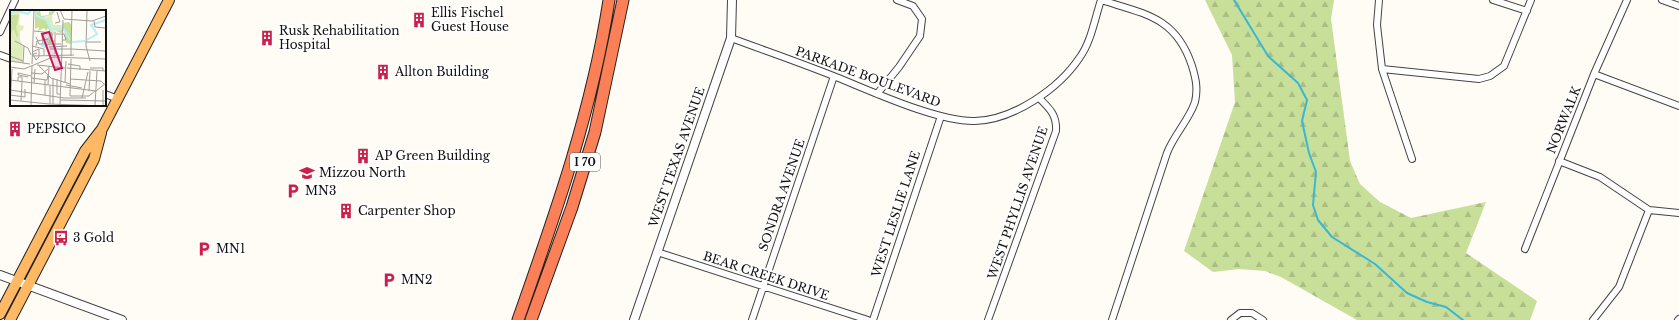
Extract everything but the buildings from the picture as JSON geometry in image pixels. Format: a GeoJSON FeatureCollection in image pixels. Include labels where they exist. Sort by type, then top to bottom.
{"type":"FeatureCollection","features":[{"type":"Feature","properties":{"kind":"highway","name":"I 70"},"geometry":{"type":"LineString","coordinates":[[518,320],[558,206],[581,131],[604,32],[609,0]]}},
{"type":"Feature","properties":{"kind":"highway","name":"I 70"},"geometry":{"type":"LineString","coordinates":[[531,320],[572,207],[595,132],[623,0]]}},
{"type":"Feature","properties":{"kind":"main road"},"geometry":{"type":"LineString","coordinates":[[0,314],[85,151],[102,129],[169,0]]}},
{"type":"Feature","properties":{"kind":"main road"},"geometry":{"type":"LineString","coordinates":[[10,320],[94,160],[102,129]]}},
{"type":"Feature","properties":{"kind":"street"},"geometry":{"type":"LineString","coordinates":[[11,10],[16,0]]}},
{"type":"Feature","properties":{"kind":"street","name":"WEST TEXAS AVENUE"},"geometry":{"type":"LineString","coordinates":[[634,320],[731,38],[732,0]]}},
{"type":"Feature","properties":{"kind":"street"},"geometry":{"type":"LineString","coordinates":[[877,94],[899,67],[920,36],[922,19],[913,6],[897,0]]}},
{"type":"Feature","properties":{"kind":"street","name":"PARKADE BOULEVARD"},"geometry":{"type":"LineString","coordinates":[[731,38],[834,76],[877,94],[941,116],[974,121],[1003,117],[1039,98],[1081,56],[1101,0],[1149,16],[1174,32],[1183,43],[1196,81],[1197,93],[1194,104],[1172,141],[1167,153],[1112,320]]}},
{"type":"Feature","properties":{"kind":"street"},"geometry":{"type":"LineString","coordinates":[[1379,0],[1377,25],[1382,69],[1412,159]]}},
{"type":"Feature","properties":{"kind":"street"},"geometry":{"type":"LineString","coordinates":[[1493,0],[1527,11]]}},
{"type":"Feature","properties":{"kind":"street"},"geometry":{"type":"LineString","coordinates":[[1382,69],[1479,78],[1490,76],[1504,66],[1531,0]]}},
{"type":"Feature","properties":{"kind":"street","name":"NORWALK"},"geometry":{"type":"LineString","coordinates":[[1525,249],[1594,74],[1627,0]]}},
{"type":"Feature","properties":{"kind":"street"},"geometry":{"type":"LineString","coordinates":[[1662,0],[1679,6]]}},
{"type":"Feature","properties":{"kind":"street"},"geometry":{"type":"LineString","coordinates":[[0,32],[10,12]]}},
{"type":"Feature","properties":{"kind":"street"},"geometry":{"type":"LineString","coordinates":[[0,55],[10,59]]}},
{"type":"Feature","properties":{"kind":"street"},"geometry":{"type":"LineString","coordinates":[[1594,74],[1679,106]]}},
{"type":"Feature","properties":{"kind":"street","name":"SONDRA AVENUE"},"geometry":{"type":"LineString","coordinates":[[752,320],[834,76]]}},
{"type":"Feature","properties":{"kind":"street"},"geometry":{"type":"LineString","coordinates":[[106,94],[118,99]]}},
{"type":"Feature","properties":{"kind":"street","name":"WEST PHYLLIS AVENUE"},"geometry":{"type":"LineString","coordinates":[[988,320],[1056,131],[1057,120],[1052,110],[1039,98]]}},
{"type":"Feature","properties":{"kind":"street","name":"WEST LESLIE LANE"},"geometry":{"type":"LineString","coordinates":[[873,320],[941,116]]}},
{"type":"Feature","properties":{"kind":"street"},"geometry":{"type":"LineString","coordinates":[[1559,161],[1600,177],[1649,210],[1679,213]]}},
{"type":"Feature","properties":{"kind":"street"},"geometry":{"type":"LineString","coordinates":[[1593,320],[1619,287],[1649,210]]}},
{"type":"Feature","properties":{"kind":"street","name":"BEAR CREEK DRIVE"},"geometry":{"type":"LineString","coordinates":[[657,252],[868,320]]}},
{"type":"Feature","properties":{"kind":"street"},"geometry":{"type":"LineString","coordinates":[[0,275],[122,320]]}},
{"type":"Feature","properties":{"kind":"street"},"geometry":{"type":"LineString","coordinates":[[1231,320],[1240,313],[1252,313],[1263,320]]}},
{"type":"Feature","properties":{"kind":"green space"},"geometry":{"type":"Polygon","coordinates":[[[1205,0],[1334,0],[1331,19],[1350,161],[1360,184],[1380,202],[1411,218],[1486,202],[1466,253],[1537,301],[1530,320],[1357,320],[1281,277],[1265,271],[1239,269],[1213,272],[1184,251],[1235,102],[1232,55],[1205,0]]]}},
{"type":"Feature","properties":{"kind":"waterway"},"geometry":{"type":"LineString","coordinates":[[1234,0],[1268,56],[1298,83],[1307,100],[1302,121],[1309,153],[1316,172],[1313,205],[1318,220],[1332,237],[1375,264],[1407,293],[1427,302],[1446,307],[1463,320]]}},
{"type":"Feature","properties":{"kind":"place","name":"Ellis Fischel Guest House"},"geometry":{"type":"Point","coordinates":[419,20]}},
{"type":"Feature","properties":{"kind":"place","name":"Rusk Rehabilitation Hospital"},"geometry":{"type":"Point","coordinates":[267,38]}},
{"type":"Feature","properties":{"kind":"place","name":"Allton Building"},"geometry":{"type":"Point","coordinates":[383,72]}},
{"type":"Feature","properties":{"kind":"place","name":"PEPSICO"},"geometry":{"type":"Point","coordinates":[15,129]}},
{"type":"Feature","properties":{"kind":"place","name":"AP Green Building"},"geometry":{"type":"Point","coordinates":[363,156]}},
{"type":"Feature","properties":{"kind":"place","name":"Mizzou North"},"geometry":{"type":"Point","coordinates":[307,173]}},
{"type":"Feature","properties":{"kind":"place","name":"MN3"},"geometry":{"type":"Point","coordinates":[293,191]}},
{"type":"Feature","properties":{"kind":"place","name":"Carpenter Shop"},"geometry":{"type":"Point","coordinates":[346,211]}},
{"type":"Feature","properties":{"kind":"place","name":"3 Gold"},"geometry":{"type":"Point","coordinates":[61,238]}},
{"type":"Feature","properties":{"kind":"place","name":"MN1"},"geometry":{"type":"Point","coordinates":[204,249]}},
{"type":"Feature","properties":{"kind":"place","name":"MN2"},"geometry":{"type":"Point","coordinates":[389,280]}}]}
